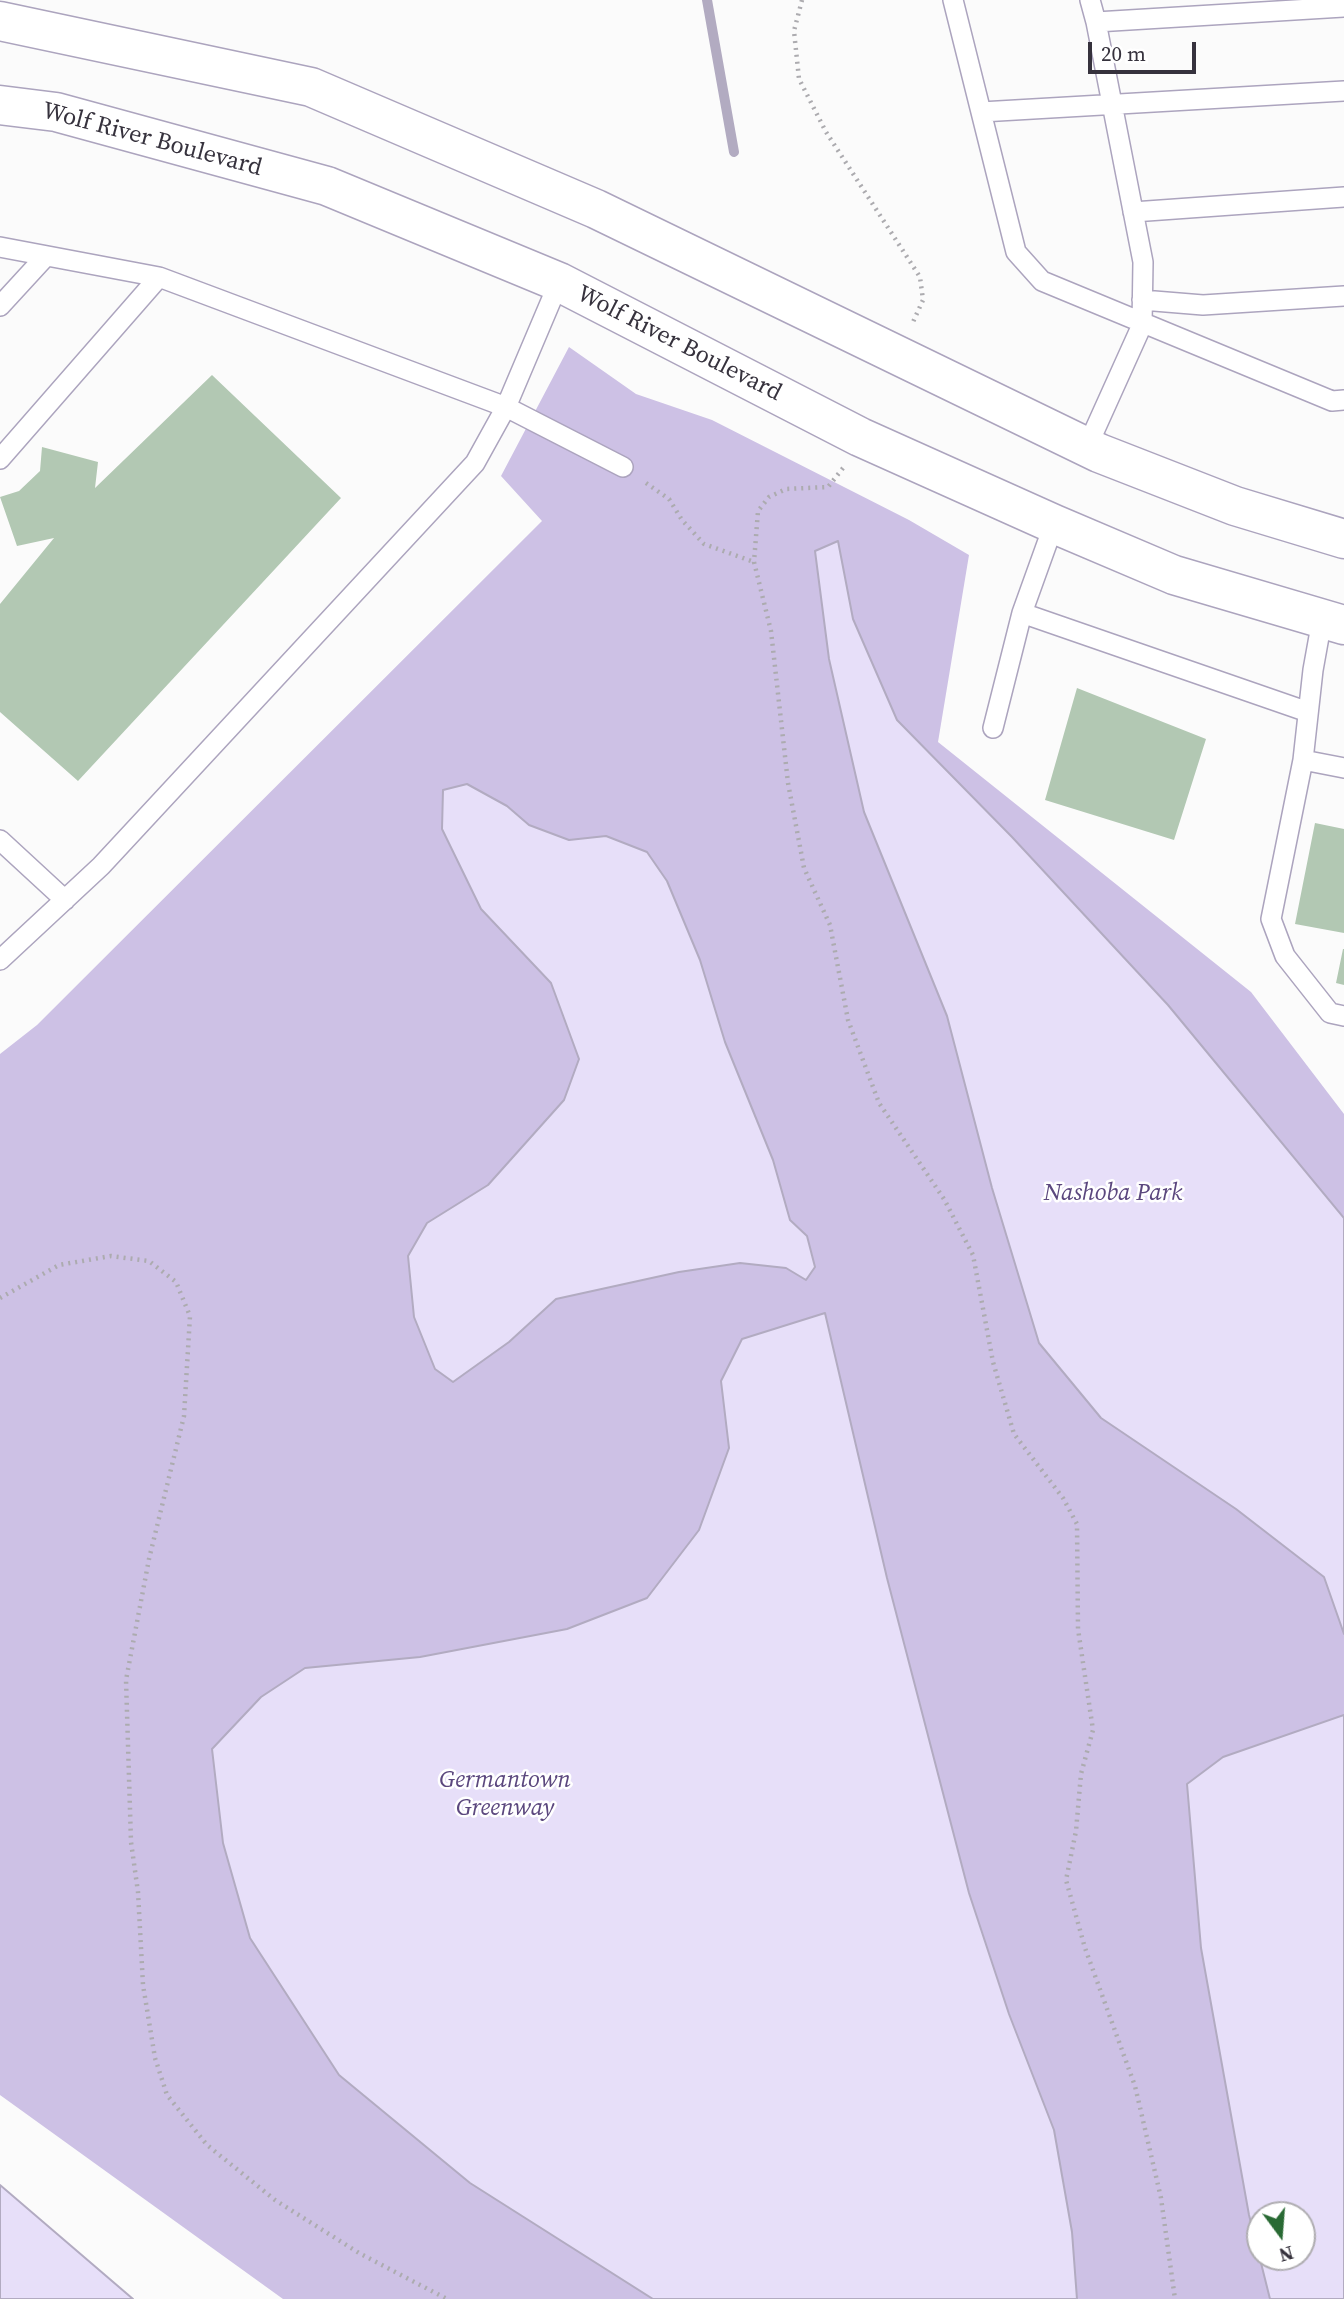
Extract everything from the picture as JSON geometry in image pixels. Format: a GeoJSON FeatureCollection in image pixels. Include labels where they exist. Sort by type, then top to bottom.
{"type":"FeatureCollection","features":[{"type":"Feature","properties":{"kind":"main road"},"geometry":{"type":"LineString","coordinates":[[0,21],[311,87],[596,209],[1087,447],[1235,506],[1344,539]]}},
{"type":"Feature","properties":{"kind":"main road","name":"Wolf River Boulevard"},"geometry":{"type":"LineString","coordinates":[[0,105],[56,112],[327,186],[559,282],[860,437],[1054,524],[1174,575],[1333,623]]}},
{"type":"Feature","properties":{"kind":"lane"},"geometry":{"type":"LineString","coordinates":[[953,0],[1016,252],[1042,281],[1142,325],[1332,401],[1344,400]]}},
{"type":"Feature","properties":{"kind":"lane"},"geometry":{"type":"LineString","coordinates":[[1087,447],[1142,325],[1143,262],[1090,0]]}},
{"type":"Feature","properties":{"kind":"lane"},"geometry":{"type":"LineString","coordinates":[[1096,22],[1344,7]]}},
{"type":"Feature","properties":{"kind":"lane"},"geometry":{"type":"LineString","coordinates":[[981,113],[1344,91]]}},
{"type":"Feature","properties":{"kind":"lane"},"geometry":{"type":"LineString","coordinates":[[1133,212],[1344,197]]}},
{"type":"Feature","properties":{"kind":"lane"},"geometry":{"type":"LineString","coordinates":[[0,247],[159,277],[506,407],[623,467]]}},
{"type":"Feature","properties":{"kind":"lane"},"geometry":{"type":"LineString","coordinates":[[0,306],[46,256]]}},
{"type":"Feature","properties":{"kind":"lane"},"geometry":{"type":"LineString","coordinates":[[0,459],[159,277]]}},
{"type":"Feature","properties":{"kind":"lane"},"geometry":{"type":"LineString","coordinates":[[0,960],[101,866],[475,463],[506,407],[559,282]]}},
{"type":"Feature","properties":{"kind":"lane"},"geometry":{"type":"LineString","coordinates":[[1142,300],[1203,305],[1344,296]]}},
{"type":"Feature","properties":{"kind":"lane"},"geometry":{"type":"LineString","coordinates":[[993,728],[1021,613],[1054,524]]}},
{"type":"Feature","properties":{"kind":"lane"},"geometry":{"type":"LineString","coordinates":[[1021,613],[1308,712]]}},
{"type":"Feature","properties":{"kind":"lane"},"geometry":{"type":"LineString","coordinates":[[1333,623],[1308,712],[1303,760],[1272,919],[1285,956],[1330,1013],[1344,1016]]}},
{"type":"Feature","properties":{"kind":"lane"},"geometry":{"type":"LineString","coordinates":[[1303,760],[1344,768]]}},
{"type":"Feature","properties":{"kind":"lane"},"geometry":{"type":"LineString","coordinates":[[0,840],[65,900]]}},
{"type":"Feature","properties":{"kind":"path"},"geometry":{"type":"LineString","coordinates":[[802,0],[794,31],[799,79],[826,132],[920,277],[923,300],[897,355]]}},
{"type":"Feature","properties":{"kind":"path"},"geometry":{"type":"LineString","coordinates":[[860,437],[840,473],[828,487],[786,489],[769,498],[758,511],[754,562],[771,631],[788,783],[804,868],[830,925],[848,1020],[879,1102],[944,1199],[973,1255],[993,1362],[1014,1434],[1063,1498],[1077,1524],[1078,1629],[1093,1730],[1081,1774],[1076,1831],[1066,1880],[1085,1948],[1135,2086],[1161,2199],[1175,2299]]}},
{"type":"Feature","properties":{"kind":"path"},"geometry":{"type":"LineString","coordinates":[[623,467],[669,499],[682,520],[704,544],[754,562]]}},
{"type":"Feature","properties":{"kind":"path"},"geometry":{"type":"LineString","coordinates":[[0,1298],[59,1265],[111,1256],[149,1261],[176,1282],[190,1316],[184,1416],[149,1559],[126,1681],[131,1842],[138,1892],[143,1985],[155,2058],[167,2095],[207,2145],[275,2200],[359,2253],[447,2299]]}},
{"type":"Feature","properties":{"kind":"green space","name":"Germantown Greenway"},"geometry":{"type":"Polygon","coordinates":[[[569,347],[636,394],[712,420],[909,520],[969,555],[938,742],[1251,992],[1344,1114],[1344,2299],[283,2299],[0,2095],[0,1054],[37,1025],[542,521],[501,476],[569,347]]]}},
{"type":"Feature","properties":{"kind":"shaded area"},"geometry":{"type":"Polygon","coordinates":[[[838,541],[853,619],[897,720],[1012,837],[1168,1005],[1344,1218],[1344,1634],[1324,1577],[1236,1509],[1101,1418],[1039,1343],[992,1188],[947,1016],[864,812],[829,659],[815,551],[838,541]]]}},
{"type":"Feature","properties":{"kind":"shaded area"},"geometry":{"type":"Polygon","coordinates":[[[467,784],[507,806],[529,825],[569,840],[606,836],[647,852],[667,881],[700,960],[725,1042],[773,1160],[790,1220],[807,1236],[815,1267],[806,1280],[786,1268],[740,1263],[679,1272],[556,1299],[509,1342],[453,1382],[435,1369],[414,1317],[408,1256],[427,1223],[488,1185],[564,1100],[579,1059],[551,983],[481,909],[442,829],[443,790],[467,784]]]}},
{"type":"Feature","properties":{"kind":"shaded area"},"geometry":{"type":"Polygon","coordinates":[[[825,1313],[887,1578],[969,1893],[1009,2014],[1054,2130],[1072,2232],[1077,2299],[653,2299],[470,2183],[339,2075],[250,1938],[223,1843],[212,1749],[261,1697],[305,1668],[420,1657],[567,1629],[647,1598],[699,1530],[729,1448],[721,1381],[742,1339],[825,1313]]]}},
{"type":"Feature","properties":{"kind":"shaded area"},"geometry":{"type":"Polygon","coordinates":[[[1344,1715],[1344,2299],[1270,2299],[1263,2271],[1316,2271],[1316,2201],[1246,2201],[1201,1948],[1187,1784],[1223,1757],[1344,1715]]]}},
{"type":"Feature","properties":{"kind":"shaded area"},"geometry":{"type":"Polygon","coordinates":[[[0,2185],[133,2299],[0,2299],[0,2185]]]}},
{"type":"Feature","properties":{"kind":"building"},"geometry":{"type":"Polygon","coordinates":[[[212,375],[341,498],[78,781],[0,712],[0,604],[54,538],[17,546],[0,497],[19,491],[40,471],[42,447],[98,462],[95,488],[212,375]]]}},
{"type":"Feature","properties":{"kind":"building"},"geometry":{"type":"Polygon","coordinates":[[[1077,688],[1206,739],[1174,840],[1045,800],[1077,688]]]}},
{"type":"Feature","properties":{"kind":"building"},"geometry":{"type":"Polygon","coordinates":[[[1315,823],[1344,829],[1344,933],[1295,924],[1315,823]]]}},
{"type":"Feature","properties":{"kind":"building"},"geometry":{"type":"Polygon","coordinates":[[[1344,949],[1344,985],[1336,983],[1344,949]]]}},
{"type":"Feature","properties":{"kind":"waterway"},"geometry":{"type":"LineString","coordinates":[[707,0],[734,152]]}},
{"type":"Feature","properties":{"kind":"park label","name":"Nashoba Park"},"geometry":{"type":"Point","coordinates":[1113,1194]}}]}
